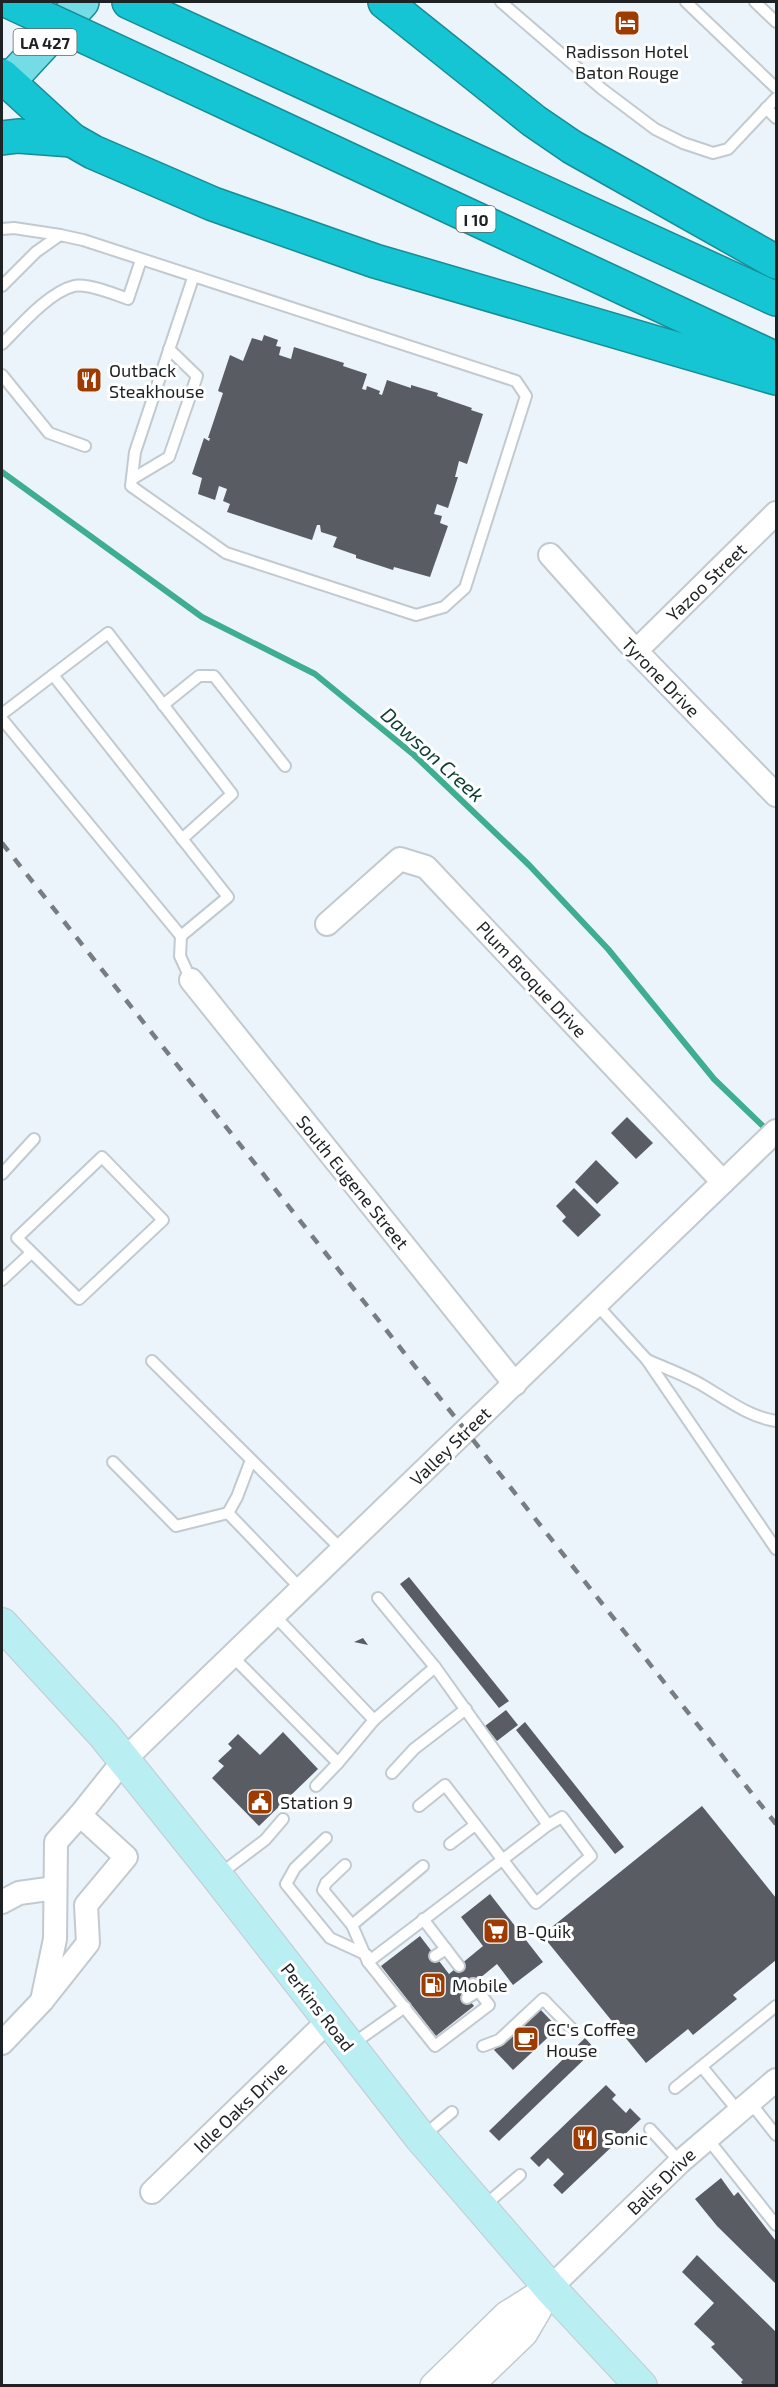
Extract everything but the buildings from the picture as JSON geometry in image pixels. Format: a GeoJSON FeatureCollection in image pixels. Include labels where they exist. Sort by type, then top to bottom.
{"type":"FeatureCollection","features":[{"type":"Feature","properties":{"kind":"highway","name":"I 10"},"geometry":{"type":"LineString","coordinates":[[11,2],[777,358]]}},
{"type":"Feature","properties":{"kind":"highway"},"geometry":{"type":"LineString","coordinates":[[129,2],[777,299]]}},
{"type":"Feature","properties":{"kind":"highway"},"geometry":{"type":"LineString","coordinates":[[396,7],[534,122],[572,147],[777,262]]}},
{"type":"Feature","properties":{"kind":"highway"},"geometry":{"type":"LineString","coordinates":[[4,82],[72,140],[93,152],[213,204],[375,261],[777,378]]}},
{"type":"Feature","properties":{"kind":"highway"},"geometry":{"type":"LineString","coordinates":[[2,138],[18,136],[72,140]]}},
{"type":"Feature","properties":{"kind":"main road","name":"LA 427"},"geometry":{"type":"LineString","coordinates":[[2,14],[11,2]]}},
{"type":"Feature","properties":{"kind":"main road","name":"LA 427"},"geometry":{"type":"LineString","coordinates":[[4,82],[82,2]]}},
{"type":"Feature","properties":{"kind":"main road","name":"Perkins Road"},"geometry":{"type":"LineString","coordinates":[[2,1624],[96,1726],[124,1760],[218,1876],[328,2021],[421,2138],[550,2288],[641,2385]]}},
{"type":"Feature","properties":{"kind":"street","name":"Yazoo Street"},"geometry":{"type":"LineString","coordinates":[[636,651],[777,513]]}},
{"type":"Feature","properties":{"kind":"street","name":"Tyrone Drive"},"geometry":{"type":"LineString","coordinates":[[550,555],[636,651],[777,795]]}},
{"type":"Feature","properties":{"kind":"street","name":"Plum Broque Drive"},"geometry":{"type":"LineString","coordinates":[[327,924],[400,859],[426,867],[724,1181]]}},
{"type":"Feature","properties":{"kind":"street","name":"South Eugene Street"},"geometry":{"type":"LineString","coordinates":[[191,980],[515,1384]]}},
{"type":"Feature","properties":{"kind":"street","name":"Valley Street"},"geometry":{"type":"LineString","coordinates":[[42,2001],[55,1939],[56,1842],[124,1760],[777,1131]]}},
{"type":"Feature","properties":{"kind":"street"},"geometry":{"type":"LineString","coordinates":[[2,2043],[42,2001],[88,1942],[86,1905],[126,1857],[80,1815]]}},
{"type":"Feature","properties":{"kind":"street"},"geometry":{"type":"LineString","coordinates":[[2,1902],[19,1893],[55,1888]]}},
{"type":"Feature","properties":{"kind":"street","name":"Idle Oaks Drive"},"geometry":{"type":"LineString","coordinates":[[152,2192],[328,2021]]}},
{"type":"Feature","properties":{"kind":"street","name":"Balis Drive"},"geometry":{"type":"LineString","coordinates":[[550,2288],[680,2162],[777,2080]]}},
{"type":"Feature","properties":{"kind":"street"},"geometry":{"type":"LineString","coordinates":[[434,2385],[507,2315],[550,2288]]}},
{"type":"Feature","properties":{"kind":"street"},"geometry":{"type":"LineString","coordinates":[[469,2385],[524,2333],[550,2288]]}},
{"type":"Feature","properties":{"kind":"lane"},"geometry":{"type":"LineString","coordinates":[[501,2],[602,89],[655,129],[683,143],[713,153],[728,149],[777,98]]}},
{"type":"Feature","properties":{"kind":"lane"},"geometry":{"type":"LineString","coordinates":[[686,2],[777,88]]}},
{"type":"Feature","properties":{"kind":"lane"},"geometry":{"type":"LineString","coordinates":[[755,2],[777,22]]}},
{"type":"Feature","properties":{"kind":"lane"},"geometry":{"type":"LineString","coordinates":[[766,108],[777,118]]}},
{"type":"Feature","properties":{"kind":"lane"},"geometry":{"type":"LineString","coordinates":[[2,229],[14,228],[83,240],[193,278],[516,381],[526,396],[465,588],[444,607],[416,615],[226,553],[131,486],[135,452],[193,278]]}},
{"type":"Feature","properties":{"kind":"lane"},"geometry":{"type":"LineString","coordinates":[[2,286],[36,252],[60,235]]}},
{"type":"Feature","properties":{"kind":"lane"},"geometry":{"type":"LineString","coordinates":[[2,344],[52,297],[75,285],[128,298],[141,260]]}},
{"type":"Feature","properties":{"kind":"lane"},"geometry":{"type":"LineString","coordinates":[[132,479],[169,457],[197,376],[170,349]]}},
{"type":"Feature","properties":{"kind":"lane"},"geometry":{"type":"LineString","coordinates":[[2,375],[49,433],[85,446]]}},
{"type":"Feature","properties":{"kind":"lane"},"geometry":{"type":"LineString","coordinates":[[2,714],[108,633],[232,794],[182,839]]}},
{"type":"Feature","properties":{"kind":"lane"},"geometry":{"type":"LineString","coordinates":[[53,675],[228,897],[181,936]]}},
{"type":"Feature","properties":{"kind":"lane"},"geometry":{"type":"LineString","coordinates":[[163,705],[200,676],[214,676],[285,766]]}},
{"type":"Feature","properties":{"kind":"lane"},"geometry":{"type":"LineString","coordinates":[[2,719],[181,936],[180,956],[191,980]]}},
{"type":"Feature","properties":{"kind":"lane"},"geometry":{"type":"LineString","coordinates":[[2,1174],[34,1139]]}},
{"type":"Feature","properties":{"kind":"lane"},"geometry":{"type":"LineString","coordinates":[[102,1158],[163,1220],[79,1299],[31,1253],[17,1238],[102,1158]]}},
{"type":"Feature","properties":{"kind":"lane"},"geometry":{"type":"LineString","coordinates":[[2,1280],[31,1253]]}},
{"type":"Feature","properties":{"kind":"lane"},"geometry":{"type":"LineString","coordinates":[[597,1305],[647,1360],[777,1549]]}},
{"type":"Feature","properties":{"kind":"lane"},"geometry":{"type":"LineString","coordinates":[[647,1360],[702,1385],[714,1394],[762,1419],[777,1421]]}},
{"type":"Feature","properties":{"kind":"lane"},"geometry":{"type":"LineString","coordinates":[[152,1361],[343,1550]]}},
{"type":"Feature","properties":{"kind":"lane"},"geometry":{"type":"LineString","coordinates":[[113,1462],[176,1526],[228,1513],[237,1497],[251,1460]]}},
{"type":"Feature","properties":{"kind":"lane"},"geometry":{"type":"LineString","coordinates":[[228,1513],[303,1590]]}},
{"type":"Feature","properties":{"kind":"lane"},"geometry":{"type":"LineString","coordinates":[[378,1598],[435,1667],[548,1825]]}},
{"type":"Feature","properties":{"kind":"lane"},"geometry":{"type":"LineString","coordinates":[[275,1616],[374,1720]]}},
{"type":"Feature","properties":{"kind":"lane"},"geometry":{"type":"LineString","coordinates":[[233,1657],[338,1763]]}},
{"type":"Feature","properties":{"kind":"lane"},"geometry":{"type":"LineString","coordinates":[[316,1786],[374,1720],[435,1667]]}},
{"type":"Feature","properties":{"kind":"lane"},"geometry":{"type":"LineString","coordinates":[[392,1773],[414,1749],[466,1709]]}},
{"type":"Feature","properties":{"kind":"lane"},"geometry":{"type":"LineString","coordinates":[[368,1958],[501,1859],[562,1817],[591,1856],[536,1903],[501,1859],[446,1785],[419,1806]]}},
{"type":"Feature","properties":{"kind":"lane"},"geometry":{"type":"LineString","coordinates":[[218,1876],[265,1840],[283,1820]]}},
{"type":"Feature","properties":{"kind":"lane"},"geometry":{"type":"LineString","coordinates":[[450,1844],[476,1825]]}},
{"type":"Feature","properties":{"kind":"lane"},"geometry":{"type":"LineString","coordinates":[[326,1838],[296,1868],[286,1884],[330,1938],[368,1958]]}},
{"type":"Feature","properties":{"kind":"lane"},"geometry":{"type":"LineString","coordinates":[[345,1865],[326,1883],[323,1890],[352,1925],[368,1958],[395,1989],[405,2007],[426,2029],[435,2046],[489,2005],[476,1987],[467,1998]]}},
{"type":"Feature","properties":{"kind":"lane"},"geometry":{"type":"LineString","coordinates":[[352,1925],[423,1866]]}},
{"type":"Feature","properties":{"kind":"lane"},"geometry":{"type":"LineString","coordinates":[[423,1919],[459,1966]]}},
{"type":"Feature","properties":{"kind":"lane"},"geometry":{"type":"LineString","coordinates":[[435,1956],[446,1949]]}},
{"type":"Feature","properties":{"kind":"lane"},"geometry":{"type":"LineString","coordinates":[[483,2046],[500,2040],[543,1999],[573,2030]]}},
{"type":"Feature","properties":{"kind":"lane"},"geometry":{"type":"LineString","coordinates":[[675,2088],[777,2006]]}},
{"type":"Feature","properties":{"kind":"lane"},"geometry":{"type":"LineString","coordinates":[[349,2046],[405,2007]]}},
{"type":"Feature","properties":{"kind":"lane"},"geometry":{"type":"LineString","coordinates":[[702,2067],[777,2135]]}},
{"type":"Feature","properties":{"kind":"lane"},"geometry":{"type":"LineString","coordinates":[[421,2138],[452,2112]]}},
{"type":"Feature","properties":{"kind":"lane"},"geometry":{"type":"LineString","coordinates":[[650,2129],[680,2162]]}},
{"type":"Feature","properties":{"kind":"lane"},"geometry":{"type":"LineString","coordinates":[[707,2138],[777,2225]]}},
{"type":"Feature","properties":{"kind":"lane"},"geometry":{"type":"LineString","coordinates":[[481,2208],[520,2175]]}},
{"type":"Feature","properties":{"kind":"waterway","name":"Dawson Creek"},"geometry":{"type":"LineString","coordinates":[[2,472],[202,617],[315,674],[414,755],[529,865],[608,949],[714,1079],[768,1131]]}},
{"type":"Feature","properties":{"kind":"railway"},"geometry":{"type":"LineString","coordinates":[[2,843],[776,1824]]}},
{"type":"Feature","properties":{"kind":"place","name":"Radisson Hotel Baton Rouge"},"geometry":{"type":"Point","coordinates":[627,23]}},
{"type":"Feature","properties":{"kind":"place","name":"Outback Steakhouse"},"geometry":{"type":"Point","coordinates":[89,380]}},
{"type":"Feature","properties":{"kind":"place","name":"Station 9"},"geometry":{"type":"Point","coordinates":[260,1802]}},
{"type":"Feature","properties":{"kind":"place","name":"B-Quik"},"geometry":{"type":"Point","coordinates":[496,1931]}},
{"type":"Feature","properties":{"kind":"place","name":"Mobile"},"geometry":{"type":"Point","coordinates":[433,1985]}},
{"type":"Feature","properties":{"kind":"place","name":"CC's Coffee House"},"geometry":{"type":"Point","coordinates":[526,2039]}},
{"type":"Feature","properties":{"kind":"place","name":"Sonic"},"geometry":{"type":"Point","coordinates":[585,2138]}}]}
